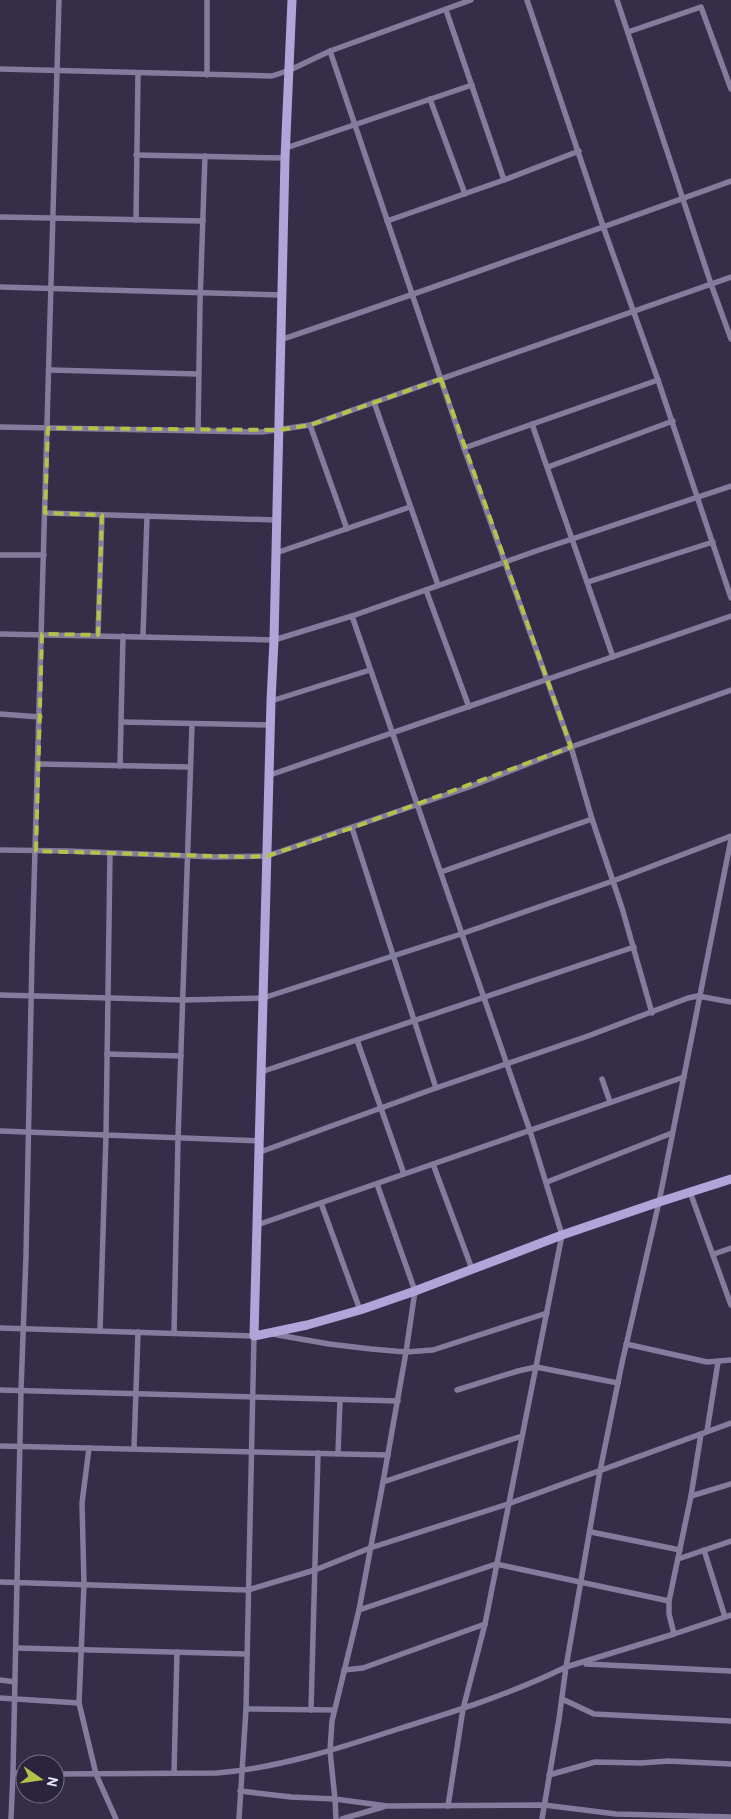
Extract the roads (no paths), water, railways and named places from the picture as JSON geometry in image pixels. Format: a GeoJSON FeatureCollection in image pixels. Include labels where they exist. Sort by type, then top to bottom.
{"type":"FeatureCollection","features":[{"type":"Feature","properties":{"kind":"street"},"geometry":{"type":"LineString","coordinates":[[11,1819],[59,0]]}},
{"type":"Feature","properties":{"kind":"street"},"geometry":{"type":"LineString","coordinates":[[207,0],[207,75]]}},
{"type":"Feature","properties":{"kind":"street"},"geometry":{"type":"LineString","coordinates":[[240,1819],[241,1771],[246,1709],[280,340],[292,0]]}},
{"type":"Feature","properties":{"kind":"street"},"geometry":{"type":"LineString","coordinates":[[0,69],[268,77],[290,70],[330,51],[446,10],[461,2],[471,0]]}},
{"type":"Feature","properties":{"kind":"street"},"geometry":{"type":"LineString","coordinates":[[527,0],[731,598]]}},
{"type":"Feature","properties":{"kind":"street"},"geometry":{"type":"LineString","coordinates":[[617,0],[731,339]]}},
{"type":"Feature","properties":{"kind":"street"},"geometry":{"type":"LineString","coordinates":[[628,32],[700,6],[729,75],[731,89]]}},
{"type":"Feature","properties":{"kind":"street"},"geometry":{"type":"LineString","coordinates":[[446,10],[504,180]]}},
{"type":"Feature","properties":{"kind":"street"},"geometry":{"type":"LineString","coordinates":[[330,51],[464,448],[571,747],[592,819],[634,946],[652,1013]]}},
{"type":"Feature","properties":{"kind":"street"},"geometry":{"type":"LineString","coordinates":[[136,220],[138,74]]}},
{"type":"Feature","properties":{"kind":"street"},"geometry":{"type":"LineString","coordinates":[[286,148],[472,85]]}},
{"type":"Feature","properties":{"kind":"street"},"geometry":{"type":"LineString","coordinates":[[430,99],[465,194]]}},
{"type":"Feature","properties":{"kind":"street"},"geometry":{"type":"LineString","coordinates":[[387,221],[504,180],[579,151]]}},
{"type":"Feature","properties":{"kind":"street"},"geometry":{"type":"LineString","coordinates":[[136,155],[285,158]]}},
{"type":"Feature","properties":{"kind":"street"},"geometry":{"type":"LineString","coordinates":[[198,431],[200,292],[205,156]]}},
{"type":"Feature","properties":{"kind":"street"},"geometry":{"type":"LineString","coordinates":[[280,340],[731,181]]}},
{"type":"Feature","properties":{"kind":"street"},"geometry":{"type":"LineString","coordinates":[[0,217],[202,221]]}},
{"type":"Feature","properties":{"kind":"street"},"geometry":{"type":"LineString","coordinates":[[0,427],[198,431],[279,430],[310,425],[731,277]]}},
{"type":"Feature","properties":{"kind":"street"},"geometry":{"type":"LineString","coordinates":[[0,286],[282,295]]}},
{"type":"Feature","properties":{"kind":"street"},"geometry":{"type":"LineString","coordinates":[[50,370],[198,374]]}},
{"type":"Feature","properties":{"kind":"street"},"geometry":{"type":"LineString","coordinates":[[464,448],[658,380]]}},
{"type":"Feature","properties":{"kind":"street"},"geometry":{"type":"LineString","coordinates":[[374,402],[438,585]]}},
{"type":"Feature","properties":{"kind":"street"},"geometry":{"type":"LineString","coordinates":[[548,467],[672,421]]}},
{"type":"Feature","properties":{"kind":"street"},"geometry":{"type":"LineString","coordinates":[[532,424],[613,657]]}},
{"type":"Feature","properties":{"kind":"street"},"geometry":{"type":"LineString","coordinates":[[310,425],[347,529]]}},
{"type":"Feature","properties":{"kind":"street"},"geometry":{"type":"LineString","coordinates":[[0,634],[274,640],[352,616],[573,538],[731,486]]}},
{"type":"Feature","properties":{"kind":"street"},"geometry":{"type":"LineString","coordinates":[[276,553],[410,507]]}},
{"type":"Feature","properties":{"kind":"street"},"geometry":{"type":"LineString","coordinates":[[45,513],[276,520]]}},
{"type":"Feature","properties":{"kind":"street"},"geometry":{"type":"LineString","coordinates":[[98,635],[102,515]]}},
{"type":"Feature","properties":{"kind":"street"},"geometry":{"type":"LineString","coordinates":[[143,636],[147,516]]}},
{"type":"Feature","properties":{"kind":"street"},"geometry":{"type":"LineString","coordinates":[[588,582],[712,542]]}},
{"type":"Feature","properties":{"kind":"street"},"geometry":{"type":"LineString","coordinates":[[0,555],[44,555]]}},
{"type":"Feature","properties":{"kind":"street"},"geometry":{"type":"LineString","coordinates":[[426,590],[469,707]]}},
{"type":"Feature","properties":{"kind":"street"},"geometry":{"type":"LineString","coordinates":[[352,616],[530,1131],[562,1235],[485,1624],[463,1709],[448,1806]]}},
{"type":"Feature","properties":{"kind":"street"},"geometry":{"type":"LineString","coordinates":[[270,775],[731,616]]}},
{"type":"Feature","properties":{"kind":"street"},"geometry":{"type":"LineString","coordinates":[[120,766],[123,636]]}},
{"type":"Feature","properties":{"kind":"street"},"geometry":{"type":"LineString","coordinates":[[271,701],[370,670]]}},
{"type":"Feature","properties":{"kind":"street"},"geometry":{"type":"LineString","coordinates":[[0,850],[214,857],[267,856],[469,787],[571,747],[731,690]]}},
{"type":"Feature","properties":{"kind":"street"},"geometry":{"type":"LineString","coordinates":[[0,714],[40,717]]}},
{"type":"Feature","properties":{"kind":"street"},"geometry":{"type":"LineString","coordinates":[[122,722],[271,725]]}},
{"type":"Feature","properties":{"kind":"street"},"geometry":{"type":"LineString","coordinates":[[174,1333],[178,1139],[192,724]]}},
{"type":"Feature","properties":{"kind":"street"},"geometry":{"type":"LineString","coordinates":[[38,764],[190,767]]}},
{"type":"Feature","properties":{"kind":"street"},"geometry":{"type":"LineString","coordinates":[[441,872],[592,819]]}},
{"type":"Feature","properties":{"kind":"street"},"geometry":{"type":"LineString","coordinates":[[352,828],[436,1088]]}},
{"type":"Feature","properties":{"kind":"street"},"geometry":{"type":"LineString","coordinates":[[0,995],[183,1000],[263,998],[461,934],[613,881],[731,837]]}},
{"type":"Feature","properties":{"kind":"street"},"geometry":{"type":"LineString","coordinates":[[542,1819],[600,1471],[684,1078],[698,996],[731,837]]}},
{"type":"Feature","properties":{"kind":"street"},"geometry":{"type":"LineString","coordinates":[[100,1331],[106,1135],[110,853]]}},
{"type":"Feature","properties":{"kind":"street"},"geometry":{"type":"LineString","coordinates":[[261,1072],[634,946]]}},
{"type":"Feature","properties":{"kind":"street"},"geometry":{"type":"LineString","coordinates":[[260,1152],[698,996],[731,1002]]}},
{"type":"Feature","properties":{"kind":"street"},"geometry":{"type":"LineString","coordinates":[[357,1040],[404,1174]]}},
{"type":"Feature","properties":{"kind":"street"},"geometry":{"type":"LineString","coordinates":[[107,1054],[181,1056]]}},
{"type":"Feature","properties":{"kind":"street"},"geometry":{"type":"LineString","coordinates":[[258,1225],[684,1078]]}},
{"type":"Feature","properties":{"kind":"street"},"geometry":{"type":"LineString","coordinates":[[602,1079],[610,1102]]}},
{"type":"Feature","properties":{"kind":"street"},"geometry":{"type":"LineString","coordinates":[[0,1131],[260,1141]]}},
{"type":"Feature","properties":{"kind":"street"},"geometry":{"type":"LineString","coordinates":[[547,1182],[672,1133]]}},
{"type":"Feature","properties":{"kind":"street"},"geometry":{"type":"LineString","coordinates":[[433,1164],[472,1270]]}},
{"type":"Feature","properties":{"kind":"street"},"geometry":{"type":"LineString","coordinates":[[0,1328],[254,1336],[307,1325],[360,1310],[562,1235],[731,1179]]}},
{"type":"Feature","properties":{"kind":"street"},"geometry":{"type":"LineString","coordinates":[[336,1819],[330,1751],[334,1710],[359,1610],[398,1401],[415,1291],[377,1184]]}},
{"type":"Feature","properties":{"kind":"street"},"geometry":{"type":"LineString","coordinates":[[690,1192],[731,1302]]}},
{"type":"Feature","properties":{"kind":"street"},"geometry":{"type":"LineString","coordinates":[[321,1203],[360,1310]]}},
{"type":"Feature","properties":{"kind":"street"},"geometry":{"type":"LineString","coordinates":[[714,1254],[731,1248]]}},
{"type":"Feature","properties":{"kind":"street"},"geometry":{"type":"LineString","coordinates":[[267,1333],[329,1344],[406,1352],[433,1350],[547,1313]]}},
{"type":"Feature","properties":{"kind":"street"},"geometry":{"type":"LineString","coordinates":[[134,1448],[138,1332]]}},
{"type":"Feature","properties":{"kind":"street"},"geometry":{"type":"LineString","coordinates":[[626,1344],[699,1361],[718,1362],[731,1360]]}},
{"type":"Feature","properties":{"kind":"street"},"geometry":{"type":"LineString","coordinates":[[708,1431],[718,1362]]}},
{"type":"Feature","properties":{"kind":"street"},"geometry":{"type":"LineString","coordinates":[[457,1390],[536,1367],[618,1383]]}},
{"type":"Feature","properties":{"kind":"street"},"geometry":{"type":"LineString","coordinates":[[0,1390],[398,1401]]}},
{"type":"Feature","properties":{"kind":"street"},"geometry":{"type":"LineString","coordinates":[[338,1453],[340,1400]]}},
{"type":"Feature","properties":{"kind":"street"},"geometry":{"type":"LineString","coordinates":[[0,1582],[248,1590],[314,1570],[370,1548],[508,1504],[731,1423]]}},
{"type":"Feature","properties":{"kind":"street"},"geometry":{"type":"LineString","coordinates":[[674,1634],[669,1614],[669,1601],[691,1496],[701,1434]]}},
{"type":"Feature","properties":{"kind":"street"},"geometry":{"type":"LineString","coordinates":[[383,1482],[522,1436]]}},
{"type":"Feature","properties":{"kind":"street"},"geometry":{"type":"LineString","coordinates":[[0,1446],[388,1455]]}},
{"type":"Feature","properties":{"kind":"street"},"geometry":{"type":"LineString","coordinates":[[89,1448],[82,1503],[84,1584],[80,1703],[96,1774],[116,1819]]}},
{"type":"Feature","properties":{"kind":"street"},"geometry":{"type":"LineString","coordinates":[[312,1710],[318,1453]]}},
{"type":"Feature","properties":{"kind":"street"},"geometry":{"type":"LineString","coordinates":[[691,1496],[731,1484]]}},
{"type":"Feature","properties":{"kind":"street"},"geometry":{"type":"LineString","coordinates":[[591,1532],[680,1550]]}},
{"type":"Feature","properties":{"kind":"street"},"geometry":{"type":"LineString","coordinates":[[678,1559],[731,1541]]}},
{"type":"Feature","properties":{"kind":"street"},"geometry":{"type":"LineString","coordinates":[[65,1774],[217,1773],[241,1771],[330,1751],[463,1709],[535,1682],[566,1667],[728,1616],[704,1550]]}},
{"type":"Feature","properties":{"kind":"street"},"geometry":{"type":"LineString","coordinates":[[359,1610],[496,1564],[669,1601]]}},
{"type":"Feature","properties":{"kind":"street"},"geometry":{"type":"LineString","coordinates":[[344,1670],[363,1668],[485,1624]]}},
{"type":"Feature","properties":{"kind":"street"},"geometry":{"type":"LineString","coordinates":[[16,1648],[247,1654]]}},
{"type":"Feature","properties":{"kind":"street"},"geometry":{"type":"LineString","coordinates":[[174,1773],[177,1652]]}},
{"type":"Feature","properties":{"kind":"street"},"geometry":{"type":"LineString","coordinates":[[579,1663],[731,1671]]}},
{"type":"Feature","properties":{"kind":"street"},"geometry":{"type":"LineString","coordinates":[[0,1680],[15,1682]]}},
{"type":"Feature","properties":{"kind":"street"},"geometry":{"type":"LineString","coordinates":[[0,1698],[80,1703]]}},
{"type":"Feature","properties":{"kind":"street"},"geometry":{"type":"LineString","coordinates":[[562,1699],[594,1714],[731,1721]]}},
{"type":"Feature","properties":{"kind":"street"},"geometry":{"type":"LineString","coordinates":[[246,1709],[334,1710]]}},
{"type":"Feature","properties":{"kind":"street"},"geometry":{"type":"LineString","coordinates":[[549,1775],[595,1762],[641,1763],[668,1761],[731,1764]]}},
{"type":"Feature","properties":{"kind":"street"},"geometry":{"type":"LineString","coordinates":[[240,1791],[291,1797],[335,1799],[387,1806],[544,1805],[623,1814],[731,1817]]}},
{"type":"Feature","properties":{"kind":"street"},"geometry":{"type":"LineString","coordinates":[[342,1819],[387,1806]]}},
{"type":"Feature","properties":{"kind":"street"},"geometry":{"type":"LineString","coordinates":[[356,1814],[362,1819]]}}]}
